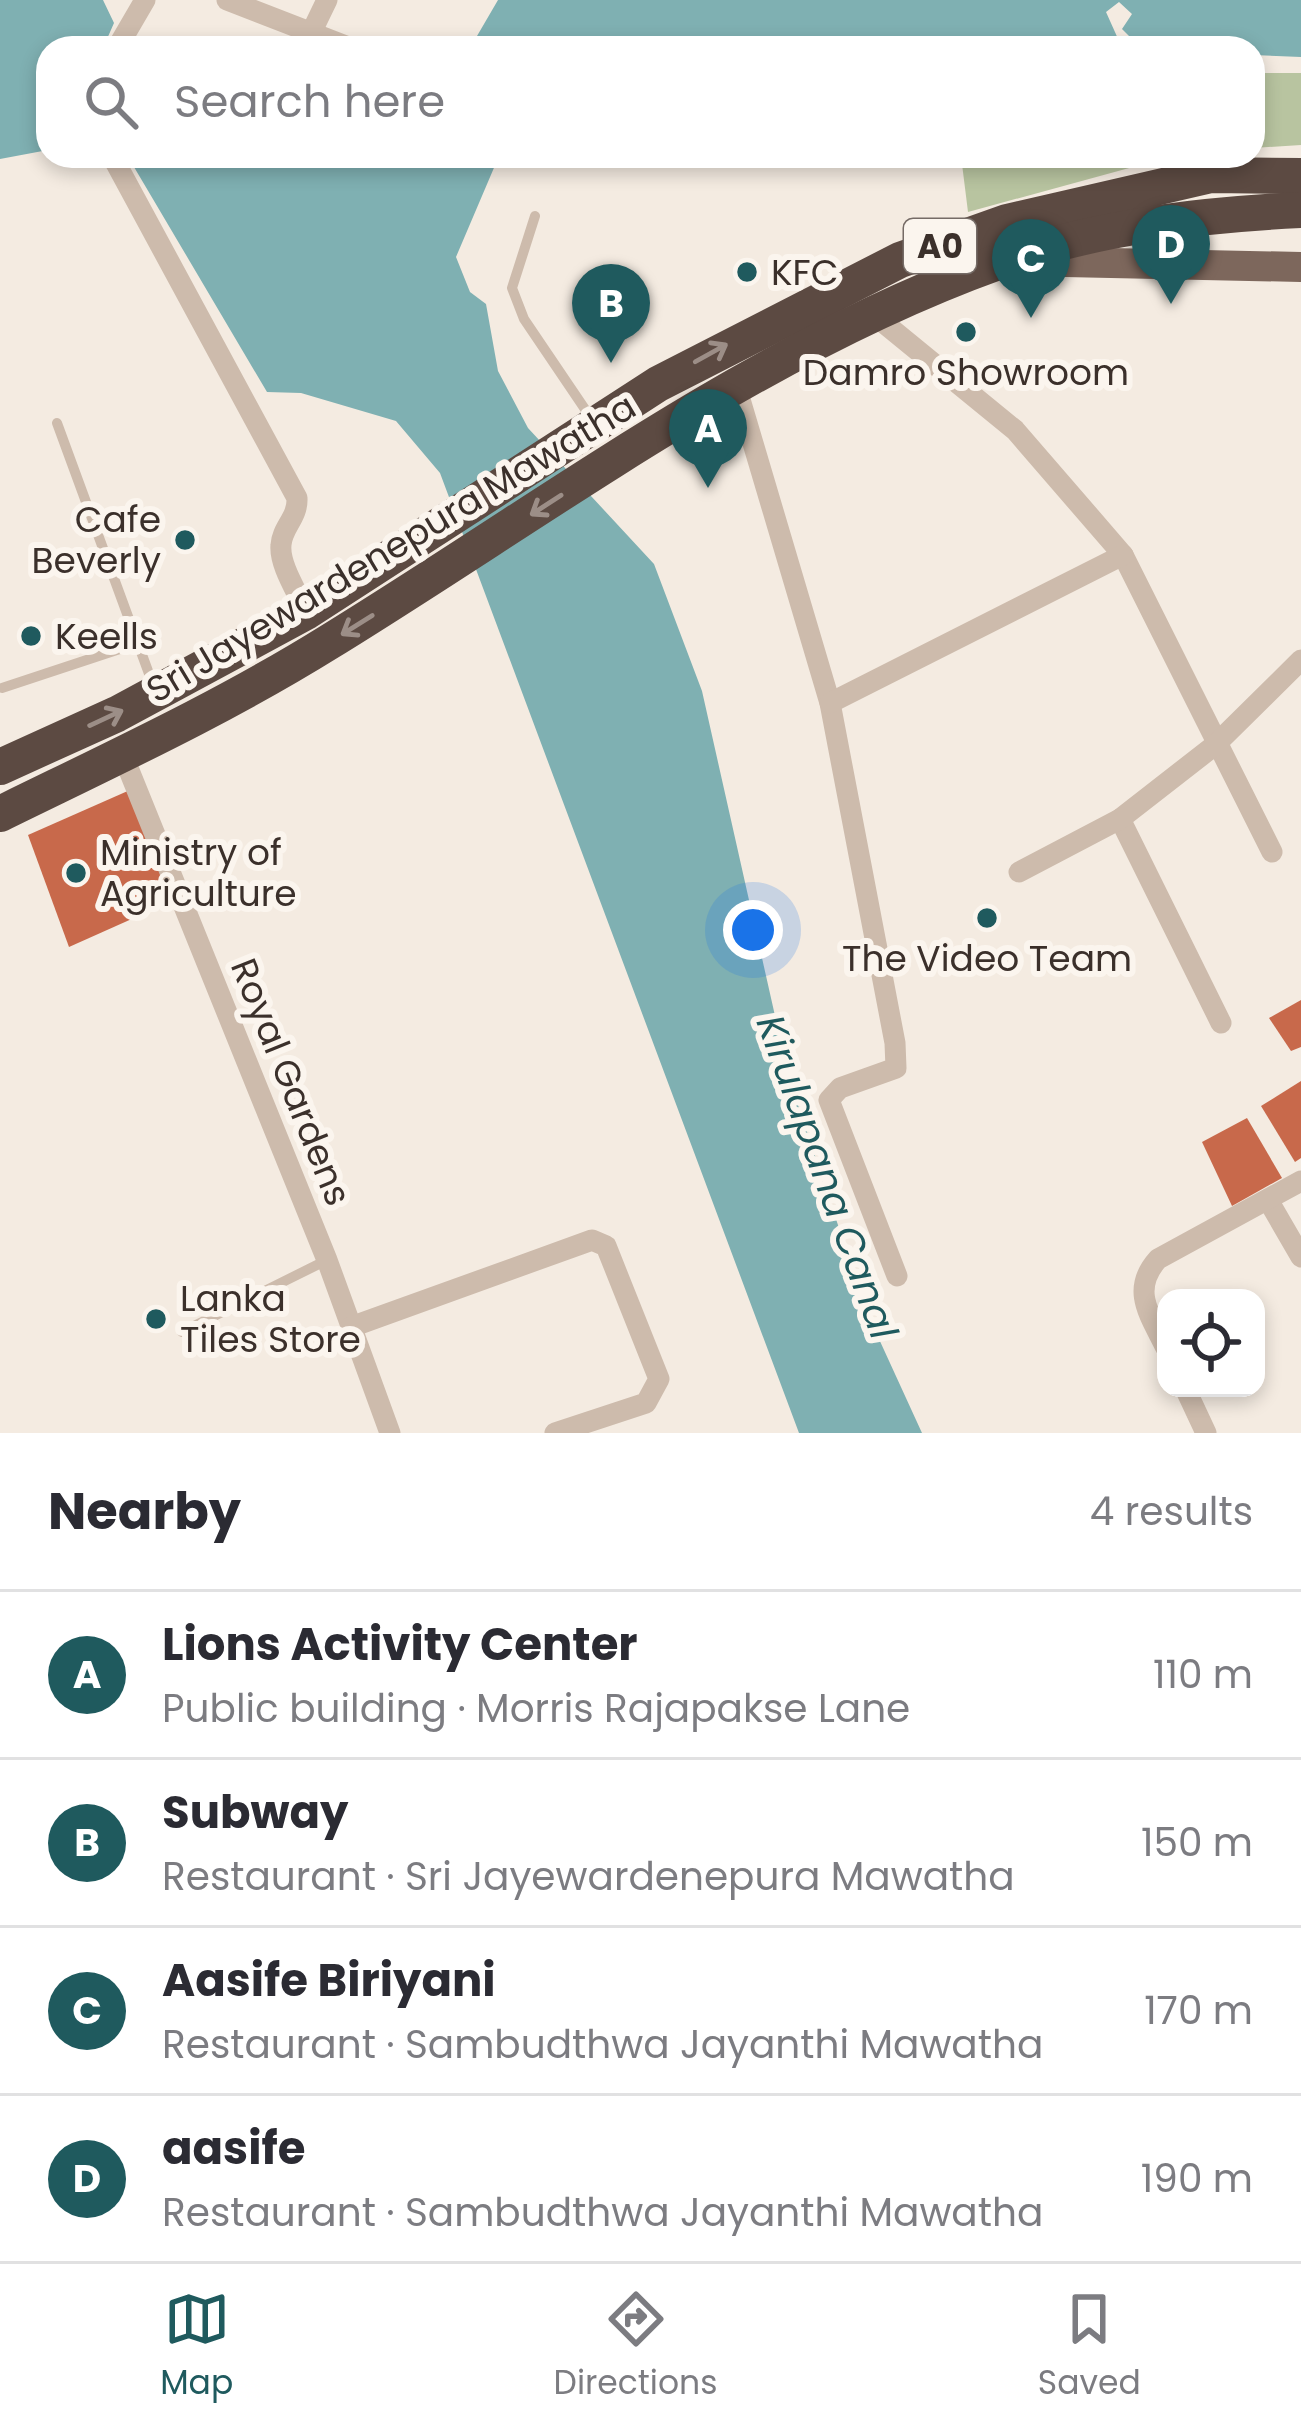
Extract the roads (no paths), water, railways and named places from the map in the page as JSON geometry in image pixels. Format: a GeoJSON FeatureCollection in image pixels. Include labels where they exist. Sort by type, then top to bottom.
{"type":"FeatureCollection","features":[{"type":"Feature","properties":{"kind":"highway","name":"Sri Jayewardenepura Mawatha"},"geometry":{"type":"LineString","coordinates":[[0,767],[156,693],[306,612],[717,349],[859,280],[1007,222],[1211,175],[1301,176]]}},
{"type":"Feature","properties":{"kind":"highway","name":"Sri Jayewardenepura Mawatha"},"geometry":{"type":"LineString","coordinates":[[0,814],[124,758],[323,646],[736,386],[873,314],[1001,261],[1184,216],[1301,210]]}},
{"type":"Feature","properties":{"kind":"main road"},"geometry":{"type":"LineString","coordinates":[[1001,261],[1301,267]]}},
{"type":"Feature","properties":{"kind":"street"},"geometry":{"type":"LineString","coordinates":[[125,36],[145,0]]}},
{"type":"Feature","properties":{"kind":"street"},"geometry":{"type":"LineString","coordinates":[[227,0],[323,36]]}},
{"type":"Feature","properties":{"kind":"street"},"geometry":{"type":"LineString","coordinates":[[312,31],[327,0]]}},
{"type":"Feature","properties":{"kind":"street"},"geometry":{"type":"LineString","coordinates":[[118,168],[297,498],[298,513],[281,539],[281,554],[306,612]]}},
{"type":"Feature","properties":{"kind":"street"},"geometry":{"type":"LineString","coordinates":[[873,314],[1015,430],[1123,555],[1272,852]]}},
{"type":"Feature","properties":{"kind":"street"},"geometry":{"type":"LineString","coordinates":[[736,386],[830,704],[895,1043],[896,1068],[840,1088],[829,1100],[831,1118],[897,1276]]}},
{"type":"Feature","properties":{"kind":"street"},"geometry":{"type":"LineString","coordinates":[[830,704],[1123,555]]}},
{"type":"Feature","properties":{"kind":"street"},"geometry":{"type":"LineString","coordinates":[[1019,872],[1120,819],[1215,745],[1301,660]]}},
{"type":"Feature","properties":{"kind":"street","name":"Royal Gardens"},"geometry":{"type":"LineString","coordinates":[[124,758],[327,1260],[390,1433]]}},
{"type":"Feature","properties":{"kind":"street"},"geometry":{"type":"LineString","coordinates":[[1120,819],[1221,1023]]}},
{"type":"Feature","properties":{"kind":"street"},"geometry":{"type":"LineString","coordinates":[[1157,1329],[1141,1295],[1144,1275],[1158,1259],[1301,1181]]}},
{"type":"Feature","properties":{"kind":"street"},"geometry":{"type":"LineString","coordinates":[[1268,1200],[1301,1258]]}},
{"type":"Feature","properties":{"kind":"street"},"geometry":{"type":"LineString","coordinates":[[351,1327],[592,1240],[606,1246],[658,1378],[646,1403],[555,1433]]}},
{"type":"Feature","properties":{"kind":"street"},"geometry":{"type":"LineString","coordinates":[[1188,1397],[1201,1431]]}},
{"type":"Feature","properties":{"kind":"lane"},"geometry":{"type":"LineString","coordinates":[[535,216],[512,288],[524,319],[603,419]]}},
{"type":"Feature","properties":{"kind":"lane"},"geometry":{"type":"LineString","coordinates":[[57,423],[156,693]]}},
{"type":"Feature","properties":{"kind":"lane"},"geometry":{"type":"LineString","coordinates":[[2,688],[138,643]]}},
{"type":"Feature","properties":{"kind":"lane"},"geometry":{"type":"LineString","coordinates":[[182,1332],[327,1260]]}},
{"type":"Feature","properties":{"kind":"water"},"geometry":{"type":"Polygon","coordinates":[[[0,0],[103,0],[114,23],[108,36],[36,36],[36,152],[0,159],[0,0]]]}},
{"type":"Feature","properties":{"kind":"water"},"geometry":{"type":"Polygon","coordinates":[[[498,0],[1301,0],[1301,57],[1265,56],[1265,36],[1129,36],[1122,29],[1132,14],[1119,2],[1106,12],[1117,36],[477,36],[498,0]]]}},
{"type":"Feature","properties":{"kind":"water"},"geometry":{"type":"Polygon","coordinates":[[[135,168],[494,168],[456,257],[470,292],[486,304],[498,371],[528,428],[654,564],[702,691],[789,1078],[868,1315],[922,1433],[799,1433],[440,473],[396,421],[301,393],[267,392],[135,168]]]}},
{"type":"Feature","properties":{"kind":"place","name":"KFC"},"geometry":{"type":"Point","coordinates":[747,272]}},
{"type":"Feature","properties":{"kind":"place","name":"aasife"},"geometry":{"type":"Point","coordinates":[1171,304]}},
{"type":"Feature","properties":{"kind":"place","name":"Aasife Biriyani"},"geometry":{"type":"Point","coordinates":[1031,318]}},
{"type":"Feature","properties":{"kind":"place","name":"Damro Showroom"},"geometry":{"type":"Point","coordinates":[966,332]}},
{"type":"Feature","properties":{"kind":"place","name":"Subway"},"geometry":{"type":"Point","coordinates":[611,363]}},
{"type":"Feature","properties":{"kind":"place","name":"Lions Activity Center"},"geometry":{"type":"Point","coordinates":[708,488]}},
{"type":"Feature","properties":{"kind":"place","name":"Cafe Beverly"},"geometry":{"type":"Point","coordinates":[185,540]}},
{"type":"Feature","properties":{"kind":"place","name":"Keells"},"geometry":{"type":"Point","coordinates":[31,636]}},
{"type":"Feature","properties":{"kind":"place","name":"Ministry of Agriculture"},"geometry":{"type":"Point","coordinates":[76,873]}},
{"type":"Feature","properties":{"kind":"place","name":"The Video Team"},"geometry":{"type":"Point","coordinates":[987,918]}},
{"type":"Feature","properties":{"kind":"place","name":"Lanka Tiles Store"},"geometry":{"type":"Point","coordinates":[156,1319]}},
{"type":"Feature","properties":{"kind":"water label","name":"Kirulapana Canal"},"geometry":{"type":"Point","coordinates":[827,1177]}}]}
